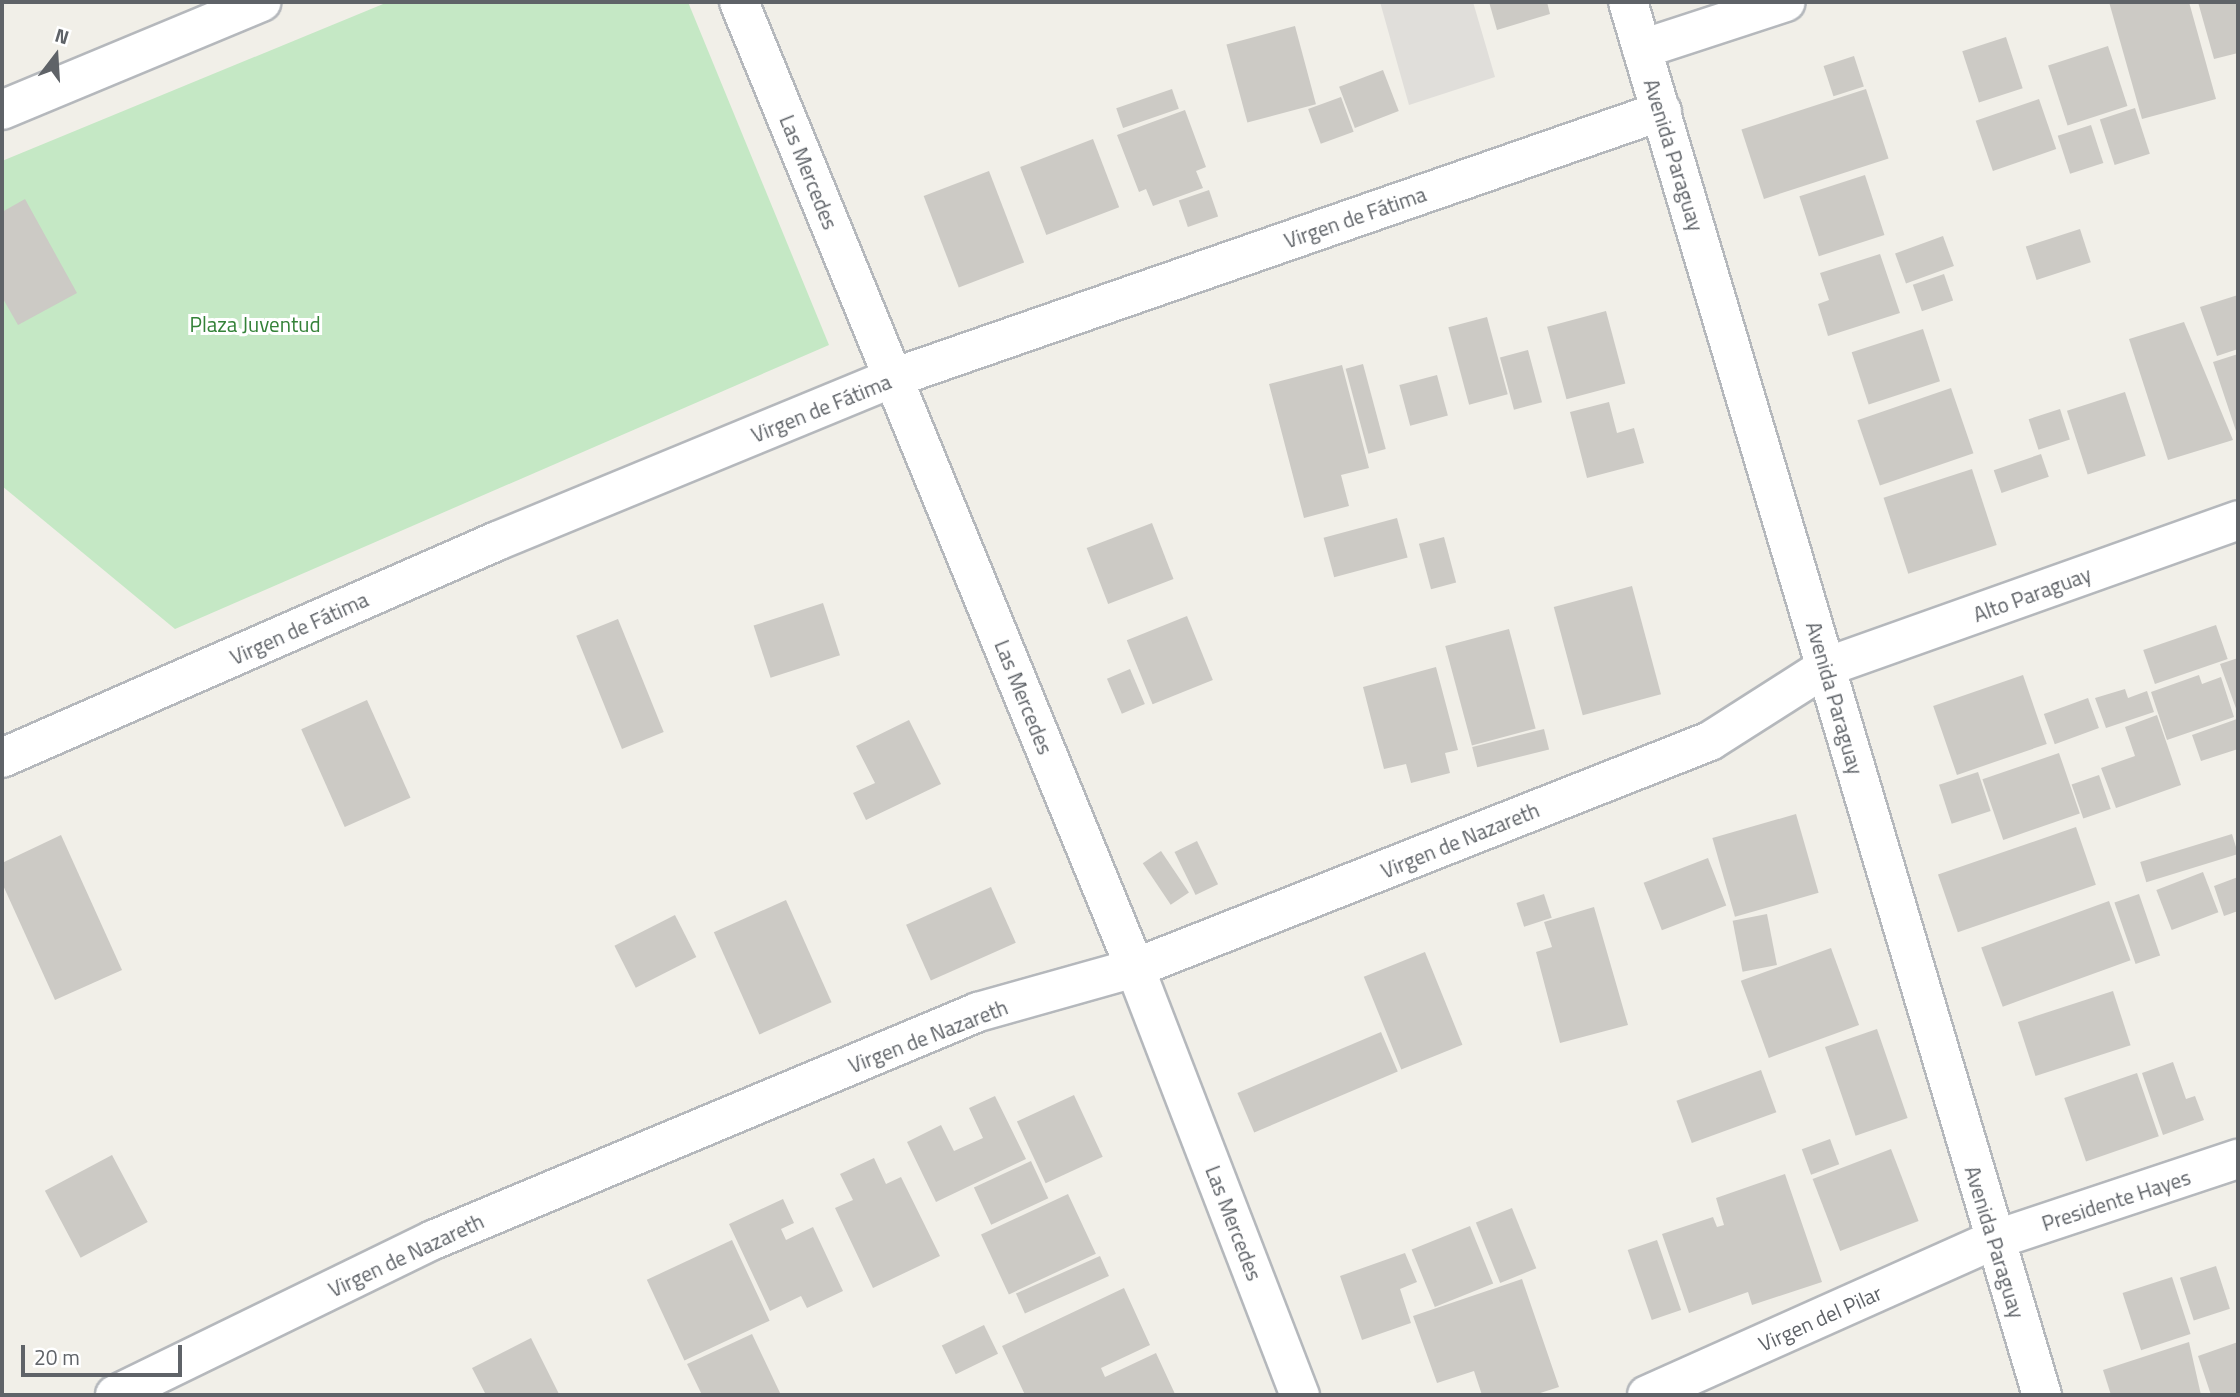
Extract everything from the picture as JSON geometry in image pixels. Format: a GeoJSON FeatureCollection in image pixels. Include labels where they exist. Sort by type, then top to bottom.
{"type":"FeatureCollection","features":[{"type":"Feature","properties":{"kind":"street"},"geometry":{"type":"LineString","coordinates":[[2,110],[261,2]]}},
{"type":"Feature","properties":{"kind":"street","name":"Las Mercedes"},"geometry":{"type":"LineString","coordinates":[[739,2],[1135,968],[1300,1395]]}},
{"type":"Feature","properties":{"kind":"street","name":"Avenida Paraguay"},"geometry":{"type":"LineString","coordinates":[[1628,2],[2042,1395]]}},
{"type":"Feature","properties":{"kind":"street"},"geometry":{"type":"LineString","coordinates":[[1642,49],[1786,2]]}},
{"type":"Feature","properties":{"kind":"street","name":"Virgen de Fátima"},"geometry":{"type":"LineString","coordinates":[[2,758],[497,541],[893,378],[1662,111]]}},
{"type":"Feature","properties":{"kind":"street","name":"Alto Paraguay"},"geometry":{"type":"LineString","coordinates":[[1826,667],[2238,520]]}},
{"type":"Feature","properties":{"kind":"street","name":"Virgen de Nazareth"},"geometry":{"type":"LineString","coordinates":[[115,1395],[446,1235],[978,1013],[1135,968],[1710,741],[1826,667]]}},
{"type":"Feature","properties":{"kind":"street","name":"Presidente Hayes"},"geometry":{"type":"LineString","coordinates":[[1994,1240],[2238,1159]]}},
{"type":"Feature","properties":{"kind":"street","name":"Virgen del Pilar"},"geometry":{"type":"LineString","coordinates":[[1647,1395],[1994,1240]]}},
{"type":"Feature","properties":{"kind":"shaded area"},"geometry":{"type":"Polygon","coordinates":[[[1380,2],[1473,2],[1495,77],[1409,105],[1380,2]]]}},
{"type":"Feature","properties":{"kind":"green space","name":"Plaza Juventud"},"geometry":{"type":"Polygon","coordinates":[[[388,2],[688,2],[829,345],[175,629],[2,486],[2,161],[388,2]]]}},
{"type":"Feature","properties":{"kind":"building"},"geometry":{"type":"Polygon","coordinates":[[[1489,2],[1547,2],[1550,14],[1497,30],[1489,2]]]}},
{"type":"Feature","properties":{"kind":"building"},"geometry":{"type":"Polygon","coordinates":[[[2109,2],[2189,2],[2216,99],[2142,119],[2109,2]]]}},
{"type":"Feature","properties":{"kind":"building"},"geometry":{"type":"Polygon","coordinates":[[[2198,2],[2238,2],[2238,53],[2214,59],[2198,2]]]}},
{"type":"Feature","properties":{"kind":"building"},"geometry":{"type":"Polygon","coordinates":[[[1295,26],[1316,104],[1247,123],[1226,44],[1295,26]]]}},
{"type":"Feature","properties":{"kind":"building"},"geometry":{"type":"Polygon","coordinates":[[[2006,37],[2023,88],[1979,103],[1962,51],[2006,37]]]}},
{"type":"Feature","properties":{"kind":"building"},"geometry":{"type":"Polygon","coordinates":[[[2108,46],[2127,106],[2068,125],[2048,65],[2108,46]]]}},
{"type":"Feature","properties":{"kind":"building"},"geometry":{"type":"Polygon","coordinates":[[[1854,56],[1864,86],[1833,96],[1824,66],[1854,56]]]}},
{"type":"Feature","properties":{"kind":"building"},"geometry":{"type":"Polygon","coordinates":[[[1383,70],[1399,111],[1355,128],[1339,87],[1383,70]]]}},
{"type":"Feature","properties":{"kind":"building"},"geometry":{"type":"Polygon","coordinates":[[[1172,89],[1179,109],[1123,128],[1116,108],[1172,89]]]}},
{"type":"Feature","properties":{"kind":"building"},"geometry":{"type":"Polygon","coordinates":[[[1866,89],[1889,158],[1764,199],[1741,129],[1866,89]]]}},
{"type":"Feature","properties":{"kind":"building"},"geometry":{"type":"Polygon","coordinates":[[[1341,97],[1354,132],[1321,144],[1308,109],[1341,97]]]}},
{"type":"Feature","properties":{"kind":"building"},"geometry":{"type":"Polygon","coordinates":[[[2039,99],[2056,149],[1993,171],[1976,121],[2039,99]]]}},
{"type":"Feature","properties":{"kind":"building"},"geometry":{"type":"Polygon","coordinates":[[[2135,108],[2150,154],[2115,165],[2100,119],[2135,108]]]}},
{"type":"Feature","properties":{"kind":"building"},"geometry":{"type":"Polygon","coordinates":[[[1185,110],[1206,167],[1196,171],[1203,188],[1153,206],[1146,189],[1139,192],[1117,135],[1185,110]]]}},
{"type":"Feature","properties":{"kind":"building"},"geometry":{"type":"Polygon","coordinates":[[[2091,125],[2103,163],[2070,174],[2058,136],[2091,125]]]}},
{"type":"Feature","properties":{"kind":"building"},"geometry":{"type":"Polygon","coordinates":[[[1093,139],[1119,207],[1046,235],[1020,167],[1093,139]]]}},
{"type":"Feature","properties":{"kind":"building"},"geometry":{"type":"Polygon","coordinates":[[[989,171],[1024,262],[959,288],[924,196],[989,171]]]}},
{"type":"Feature","properties":{"kind":"building"},"geometry":{"type":"Polygon","coordinates":[[[1865,175],[1884,235],[1819,256],[1799,196],[1865,175]]]}},
{"type":"Feature","properties":{"kind":"building"},"geometry":{"type":"Polygon","coordinates":[[[1209,190],[1218,216],[1188,227],[1179,200],[1209,190]]]}},
{"type":"Feature","properties":{"kind":"building"},"geometry":{"type":"Polygon","coordinates":[[[25,199],[77,293],[18,325],[2,297],[2,212],[25,199]]]}},
{"type":"Feature","properties":{"kind":"building"},"geometry":{"type":"Polygon","coordinates":[[[2080,229],[2091,262],[2037,280],[2026,247],[2080,229]]]}},
{"type":"Feature","properties":{"kind":"building"},"geometry":{"type":"Polygon","coordinates":[[[1943,236],[1954,266],[1906,284],[1895,253],[1943,236]]]}},
{"type":"Feature","properties":{"kind":"building"},"geometry":{"type":"Polygon","coordinates":[[[1880,254],[1900,313],[1828,336],[1818,304],[1829,300],[1820,273],[1880,254]]]}},
{"type":"Feature","properties":{"kind":"building"},"geometry":{"type":"Polygon","coordinates":[[[1944,274],[1953,300],[1922,311],[1913,285],[1944,274]]]}},
{"type":"Feature","properties":{"kind":"building"},"geometry":{"type":"Polygon","coordinates":[[[2238,295],[2238,349],[2217,356],[2200,307],[2238,295]]]}},
{"type":"Feature","properties":{"kind":"building"},"geometry":{"type":"Polygon","coordinates":[[[1606,311],[1625,383],[1566,399],[1547,327],[1606,311]]]}},
{"type":"Feature","properties":{"kind":"building"},"geometry":{"type":"Polygon","coordinates":[[[1487,317],[1508,394],[1469,405],[1448,327],[1487,317]]]}},
{"type":"Feature","properties":{"kind":"building"},"geometry":{"type":"Polygon","coordinates":[[[2184,322],[2233,440],[2168,460],[2129,339],[2184,322]]]}},
{"type":"Feature","properties":{"kind":"building"},"geometry":{"type":"Polygon","coordinates":[[[1923,329],[1940,381],[1869,404],[1852,352],[1923,329]]]}},
{"type":"Feature","properties":{"kind":"building"},"geometry":{"type":"Polygon","coordinates":[[[1528,350],[1542,402],[1514,410],[1500,358],[1528,350]]]}},
{"type":"Feature","properties":{"kind":"building"},"geometry":{"type":"Polygon","coordinates":[[[2238,354],[2238,437],[2213,362],[2238,354]]]}},
{"type":"Feature","properties":{"kind":"building"},"geometry":{"type":"Polygon","coordinates":[[[1363,364],[1386,449],[1368,454],[1346,369],[1363,364]]]}},
{"type":"Feature","properties":{"kind":"building"},"geometry":{"type":"Polygon","coordinates":[[[1342,365],[1369,468],[1341,475],[1349,506],[1304,518],[1269,384],[1342,365]]]}},
{"type":"Feature","properties":{"kind":"building"},"geometry":{"type":"Polygon","coordinates":[[[1437,375],[1448,416],[1410,426],[1399,385],[1437,375]]]}},
{"type":"Feature","properties":{"kind":"building"},"geometry":{"type":"Polygon","coordinates":[[[1951,388],[1973,453],[1880,485],[1857,420],[1951,388]]]}},
{"type":"Feature","properties":{"kind":"building"},"geometry":{"type":"Polygon","coordinates":[[[2125,392],[2146,456],[2088,475],[2067,411],[2125,392]]]}},
{"type":"Feature","properties":{"kind":"building"},"geometry":{"type":"Polygon","coordinates":[[[1609,402],[1617,433],[1634,428],[1644,463],[1587,478],[1570,412],[1609,402]]]}},
{"type":"Feature","properties":{"kind":"building"},"geometry":{"type":"Polygon","coordinates":[[[2060,409],[2070,439],[2039,450],[2029,419],[2060,409]]]}},
{"type":"Feature","properties":{"kind":"building"},"geometry":{"type":"Polygon","coordinates":[[[2041,454],[2049,477],[2002,493],[1994,470],[2041,454]]]}},
{"type":"Feature","properties":{"kind":"building"},"geometry":{"type":"Polygon","coordinates":[[[1972,469],[1997,545],[1908,574],[1884,498],[1972,469]]]}},
{"type":"Feature","properties":{"kind":"building"},"geometry":{"type":"Polygon","coordinates":[[[1397,518],[1408,558],[1334,577],[1324,538],[1397,518]]]}},
{"type":"Feature","properties":{"kind":"building"},"geometry":{"type":"Polygon","coordinates":[[[1152,523],[1174,579],[1108,604],[1087,548],[1152,523]]]}},
{"type":"Feature","properties":{"kind":"building"},"geometry":{"type":"Polygon","coordinates":[[[1444,537],[1456,582],[1431,589],[1419,544],[1444,537]]]}},
{"type":"Feature","properties":{"kind":"building"},"geometry":{"type":"Polygon","coordinates":[[[1632,586],[1661,694],[1583,715],[1554,607],[1632,586]]]}},
{"type":"Feature","properties":{"kind":"building"},"geometry":{"type":"Polygon","coordinates":[[[823,603],[840,655],[771,678],[754,626],[823,603]]]}},
{"type":"Feature","properties":{"kind":"building"},"geometry":{"type":"Polygon","coordinates":[[[1187,616],[1213,680],[1153,704],[1127,640],[1187,616]]]}},
{"type":"Feature","properties":{"kind":"building"},"geometry":{"type":"Polygon","coordinates":[[[618,619],[664,732],[622,749],[576,636],[618,619]]]}},
{"type":"Feature","properties":{"kind":"building"},"geometry":{"type":"Polygon","coordinates":[[[2216,625],[2228,659],[2155,684],[2143,650],[2216,625]]]}},
{"type":"Feature","properties":{"kind":"building"},"geometry":{"type":"Polygon","coordinates":[[[1509,629],[1536,728],[1472,746],[1445,646],[1509,629]]]}},
{"type":"Feature","properties":{"kind":"building"},"geometry":{"type":"Polygon","coordinates":[[[2238,658],[2238,714],[2220,664],[2238,658]]]}},
{"type":"Feature","properties":{"kind":"building"},"geometry":{"type":"Polygon","coordinates":[[[1436,667],[1458,750],[1445,753],[1450,773],[1411,783],[1406,764],[1384,769],[1363,687],[1436,667]]]}},
{"type":"Feature","properties":{"kind":"building"},"geometry":{"type":"Polygon","coordinates":[[[1130,669],[1145,704],[1122,714],[1107,679],[1130,669]]]}},
{"type":"Feature","properties":{"kind":"building"},"geometry":{"type":"Polygon","coordinates":[[[2023,675],[2047,744],[1957,775],[1933,706],[2023,675]]]}},
{"type":"Feature","properties":{"kind":"building"},"geometry":{"type":"Polygon","coordinates":[[[2199,675],[2202,684],[2221,677],[2234,717],[2167,740],[2151,692],[2199,675]]]}},
{"type":"Feature","properties":{"kind":"building"},"geometry":{"type":"Polygon","coordinates":[[[2125,689],[2128,698],[2147,691],[2154,712],[2106,728],[2095,698],[2125,689]]]}},
{"type":"Feature","properties":{"kind":"building"},"geometry":{"type":"Polygon","coordinates":[[[2088,698],[2099,728],[2055,744],[2044,714],[2088,698]]]}},
{"type":"Feature","properties":{"kind":"building"},"geometry":{"type":"Polygon","coordinates":[[[367,700],[411,798],[345,827],[301,729],[367,700]]]}},
{"type":"Feature","properties":{"kind":"building"},"geometry":{"type":"Polygon","coordinates":[[[2157,715],[2181,785],[2116,808],[2101,768],[2135,756],[2125,727],[2157,715]]]}},
{"type":"Feature","properties":{"kind":"building"},"geometry":{"type":"Polygon","coordinates":[[[2237,719],[2238,749],[2201,761],[2192,735],[2237,719]]]}},
{"type":"Feature","properties":{"kind":"building"},"geometry":{"type":"Polygon","coordinates":[[[909,720],[941,784],[866,820],[853,793],[875,783],[856,746],[909,720]]]}},
{"type":"Feature","properties":{"kind":"building"},"geometry":{"type":"Polygon","coordinates":[[[1544,729],[1549,749],[1477,767],[1472,747],[1544,729]]]}},
{"type":"Feature","properties":{"kind":"building"},"geometry":{"type":"Polygon","coordinates":[[[2059,753],[2080,814],[2003,840],[1982,779],[2059,753]]]}},
{"type":"Feature","properties":{"kind":"building"},"geometry":{"type":"Polygon","coordinates":[[[1978,772],[1991,811],[1952,824],[1939,785],[1978,772]]]}},
{"type":"Feature","properties":{"kind":"building"},"geometry":{"type":"Polygon","coordinates":[[[2099,775],[2111,809],[2083,818],[2072,784],[2099,775]]]}},
{"type":"Feature","properties":{"kind":"building"},"geometry":{"type":"Polygon","coordinates":[[[1796,814],[1819,893],[1735,917],[1712,838],[1796,814]]]}},
{"type":"Feature","properties":{"kind":"building"},"geometry":{"type":"Polygon","coordinates":[[[2076,827],[2096,885],[1958,932],[1938,875],[2076,827]]]}},
{"type":"Feature","properties":{"kind":"building"},"geometry":{"type":"Polygon","coordinates":[[[2232,834],[2238,854],[2146,882],[2140,862],[2232,834]]]}},
{"type":"Feature","properties":{"kind":"building"},"geometry":{"type":"Polygon","coordinates":[[[61,835],[122,970],[55,1000],[2,883],[2,863],[61,835]]]}},
{"type":"Feature","properties":{"kind":"building"},"geometry":{"type":"Polygon","coordinates":[[[1197,841],[1218,884],[1196,895],[1175,852],[1197,841]]]}},
{"type":"Feature","properties":{"kind":"building"},"geometry":{"type":"Polygon","coordinates":[[[1161,851],[1189,892],[1171,905],[1143,863],[1161,851]]]}},
{"type":"Feature","properties":{"kind":"building"},"geometry":{"type":"Polygon","coordinates":[[[1708,858],[1726,906],[1662,930],[1644,883],[1708,858]]]}},
{"type":"Feature","properties":{"kind":"building"},"geometry":{"type":"Polygon","coordinates":[[[2203,872],[2218,912],[2172,930],[2156,890],[2203,872]]]}},
{"type":"Feature","properties":{"kind":"building"},"geometry":{"type":"Polygon","coordinates":[[[2238,877],[2238,911],[2224,916],[2214,886],[2238,877]]]}},
{"type":"Feature","properties":{"kind":"building"},"geometry":{"type":"Polygon","coordinates":[[[991,887],[1016,943],[931,981],[906,925],[991,887]]]}},
{"type":"Feature","properties":{"kind":"building"},"geometry":{"type":"Polygon","coordinates":[[[1544,894],[1552,918],[1524,927],[1516,903],[1544,894]]]}},
{"type":"Feature","properties":{"kind":"building"},"geometry":{"type":"Polygon","coordinates":[[[2139,894],[2160,955],[2136,964],[2114,902],[2139,894]]]}},
{"type":"Feature","properties":{"kind":"building"},"geometry":{"type":"Polygon","coordinates":[[[786,900],[832,1002],[759,1034],[714,932],[786,900]]]}},
{"type":"Feature","properties":{"kind":"building"},"geometry":{"type":"Polygon","coordinates":[[[2109,901],[2131,960],[2003,1007],[1981,948],[2109,901]]]}},
{"type":"Feature","properties":{"kind":"building"},"geometry":{"type":"Polygon","coordinates":[[[1594,907],[1628,1025],[1560,1043],[1536,952],[1552,947],[1544,922],[1594,907]]]}},
{"type":"Feature","properties":{"kind":"building"},"geometry":{"type":"Polygon","coordinates":[[[1767,914],[1777,965],[1743,972],[1733,921],[1767,914]]]}},
{"type":"Feature","properties":{"kind":"building"},"geometry":{"type":"Polygon","coordinates":[[[675,915],[696,957],[636,988],[614,946],[675,915]]]}},
{"type":"Feature","properties":{"kind":"building"},"geometry":{"type":"Polygon","coordinates":[[[1831,948],[1859,1025],[1769,1058],[1741,981],[1831,948]]]}},
{"type":"Feature","properties":{"kind":"building"},"geometry":{"type":"Polygon","coordinates":[[[1425,952],[1462,1045],[1401,1069],[1364,977],[1425,952]]]}},
{"type":"Feature","properties":{"kind":"building"},"geometry":{"type":"Polygon","coordinates":[[[2113,991],[2131,1045],[2036,1076],[2018,1022],[2113,991]]]}},
{"type":"Feature","properties":{"kind":"building"},"geometry":{"type":"Polygon","coordinates":[[[1877,1029],[1908,1118],[1856,1136],[1825,1047],[1877,1029]]]}},
{"type":"Feature","properties":{"kind":"building"},"geometry":{"type":"Polygon","coordinates":[[[1381,1032],[1398,1072],[1254,1133],[1237,1093],[1381,1032]]]}},
{"type":"Feature","properties":{"kind":"building"},"geometry":{"type":"Polygon","coordinates":[[[2173,1062],[2186,1099],[2195,1096],[2204,1120],[2163,1135],[2142,1073],[2173,1062]]]}},
{"type":"Feature","properties":{"kind":"building"},"geometry":{"type":"Polygon","coordinates":[[[1761,1070],[1776,1112],[1692,1143],[1676,1101],[1761,1070]]]}},
{"type":"Feature","properties":{"kind":"building"},"geometry":{"type":"Polygon","coordinates":[[[2137,1073],[2159,1136],[2086,1161],[2064,1098],[2137,1073]]]}},
{"type":"Feature","properties":{"kind":"building"},"geometry":{"type":"Polygon","coordinates":[[[1074,1095],[1103,1157],[1046,1183],[1017,1122],[1074,1095]]]}},
{"type":"Feature","properties":{"kind":"building"},"geometry":{"type":"Polygon","coordinates":[[[995,1096],[1026,1159],[936,1202],[907,1142],[941,1125],[954,1151],[983,1138],[969,1108],[995,1096]]]}},
{"type":"Feature","properties":{"kind":"building"},"geometry":{"type":"Polygon","coordinates":[[[1830,1139],[1839,1164],[1811,1175],[1802,1149],[1830,1139]]]}},
{"type":"Feature","properties":{"kind":"building"},"geometry":{"type":"Polygon","coordinates":[[[1891,1149],[1919,1221],[1840,1251],[1813,1179],[1891,1149]]]}},
{"type":"Feature","properties":{"kind":"building"},"geometry":{"type":"Polygon","coordinates":[[[112,1155],[148,1222],[81,1258],[45,1191],[112,1155]]]}},
{"type":"Feature","properties":{"kind":"building"},"geometry":{"type":"Polygon","coordinates":[[[874,1158],[886,1184],[901,1177],[940,1256],[873,1288],[835,1208],[853,1200],[840,1174],[874,1158]]]}},
{"type":"Feature","properties":{"kind":"building"},"geometry":{"type":"Polygon","coordinates":[[[1031,1161],[1048,1198],[991,1225],[974,1188],[1031,1161]]]}},
{"type":"Feature","properties":{"kind":"building"},"geometry":{"type":"Polygon","coordinates":[[[1785,1174],[1822,1282],[1752,1305],[1748,1292],[1689,1313],[1662,1234],[1713,1217],[1717,1227],[1724,1225],[1716,1198],[1785,1174]]]}},
{"type":"Feature","properties":{"kind":"building"},"geometry":{"type":"Polygon","coordinates":[[[1068,1194],[1096,1254],[1009,1294],[981,1235],[1068,1194]]]}},
{"type":"Feature","properties":{"kind":"building"},"geometry":{"type":"Polygon","coordinates":[[[783,1199],[794,1223],[781,1229],[786,1240],[813,1227],[843,1291],[807,1308],[801,1296],[770,1311],[729,1224],[783,1199]]]}},
{"type":"Feature","properties":{"kind":"building"},"geometry":{"type":"Polygon","coordinates":[[[1512,1208],[1536,1268],[1500,1283],[1476,1223],[1512,1208]]]}},
{"type":"Feature","properties":{"kind":"building"},"geometry":{"type":"Polygon","coordinates":[[[1470,1226],[1493,1283],[1435,1307],[1412,1250],[1470,1226]]]}},
{"type":"Feature","properties":{"kind":"building"},"geometry":{"type":"Polygon","coordinates":[[[732,1240],[770,1321],[684,1360],[647,1280],[732,1240]]]}},
{"type":"Feature","properties":{"kind":"building"},"geometry":{"type":"Polygon","coordinates":[[[1657,1240],[1681,1310],[1652,1320],[1628,1250],[1657,1240]]]}},
{"type":"Feature","properties":{"kind":"building"},"geometry":{"type":"Polygon","coordinates":[[[1405,1253],[1417,1282],[1400,1289],[1411,1323],[1362,1340],[1340,1276],[1405,1253]]]}},
{"type":"Feature","properties":{"kind":"building"},"geometry":{"type":"Polygon","coordinates":[[[1100,1256],[1109,1276],[1025,1314],[1016,1293],[1100,1256]]]}},
{"type":"Feature","properties":{"kind":"building"},"geometry":{"type":"Polygon","coordinates":[[[2216,1266],[2230,1309],[2194,1321],[2180,1278],[2216,1266]]]}},
{"type":"Feature","properties":{"kind":"building"},"geometry":{"type":"Polygon","coordinates":[[[2172,1277],[2191,1334],[2141,1350],[2123,1293],[2172,1277]]]}},
{"type":"Feature","properties":{"kind":"building"},"geometry":{"type":"Polygon","coordinates":[[[1522,1279],[1559,1387],[1534,1395],[1482,1395],[1474,1371],[1437,1383],[1413,1316],[1522,1279]]]}},
{"type":"Feature","properties":{"kind":"building"},"geometry":{"type":"Polygon","coordinates":[[[1124,1288],[1150,1345],[1101,1368],[1105,1377],[1156,1353],[1175,1394],[1025,1395],[1002,1346],[1124,1288]]]}},
{"type":"Feature","properties":{"kind":"building"},"geometry":{"type":"Polygon","coordinates":[[[984,1325],[998,1354],[956,1374],[942,1346],[984,1325]]]}},
{"type":"Feature","properties":{"kind":"building"},"geometry":{"type":"Polygon","coordinates":[[[752,1334],[781,1395],[702,1395],[687,1364],[752,1334]]]}},
{"type":"Feature","properties":{"kind":"building"},"geometry":{"type":"Polygon","coordinates":[[[531,1338],[559,1394],[486,1395],[472,1368],[531,1338]]]}},
{"type":"Feature","properties":{"kind":"building"},"geometry":{"type":"Polygon","coordinates":[[[2189,1342],[2201,1395],[2111,1395],[2103,1370],[2189,1342]]]}},
{"type":"Feature","properties":{"kind":"building"},"geometry":{"type":"Polygon","coordinates":[[[2238,1342],[2238,1395],[2211,1395],[2198,1356],[2238,1342]]]}}]}
